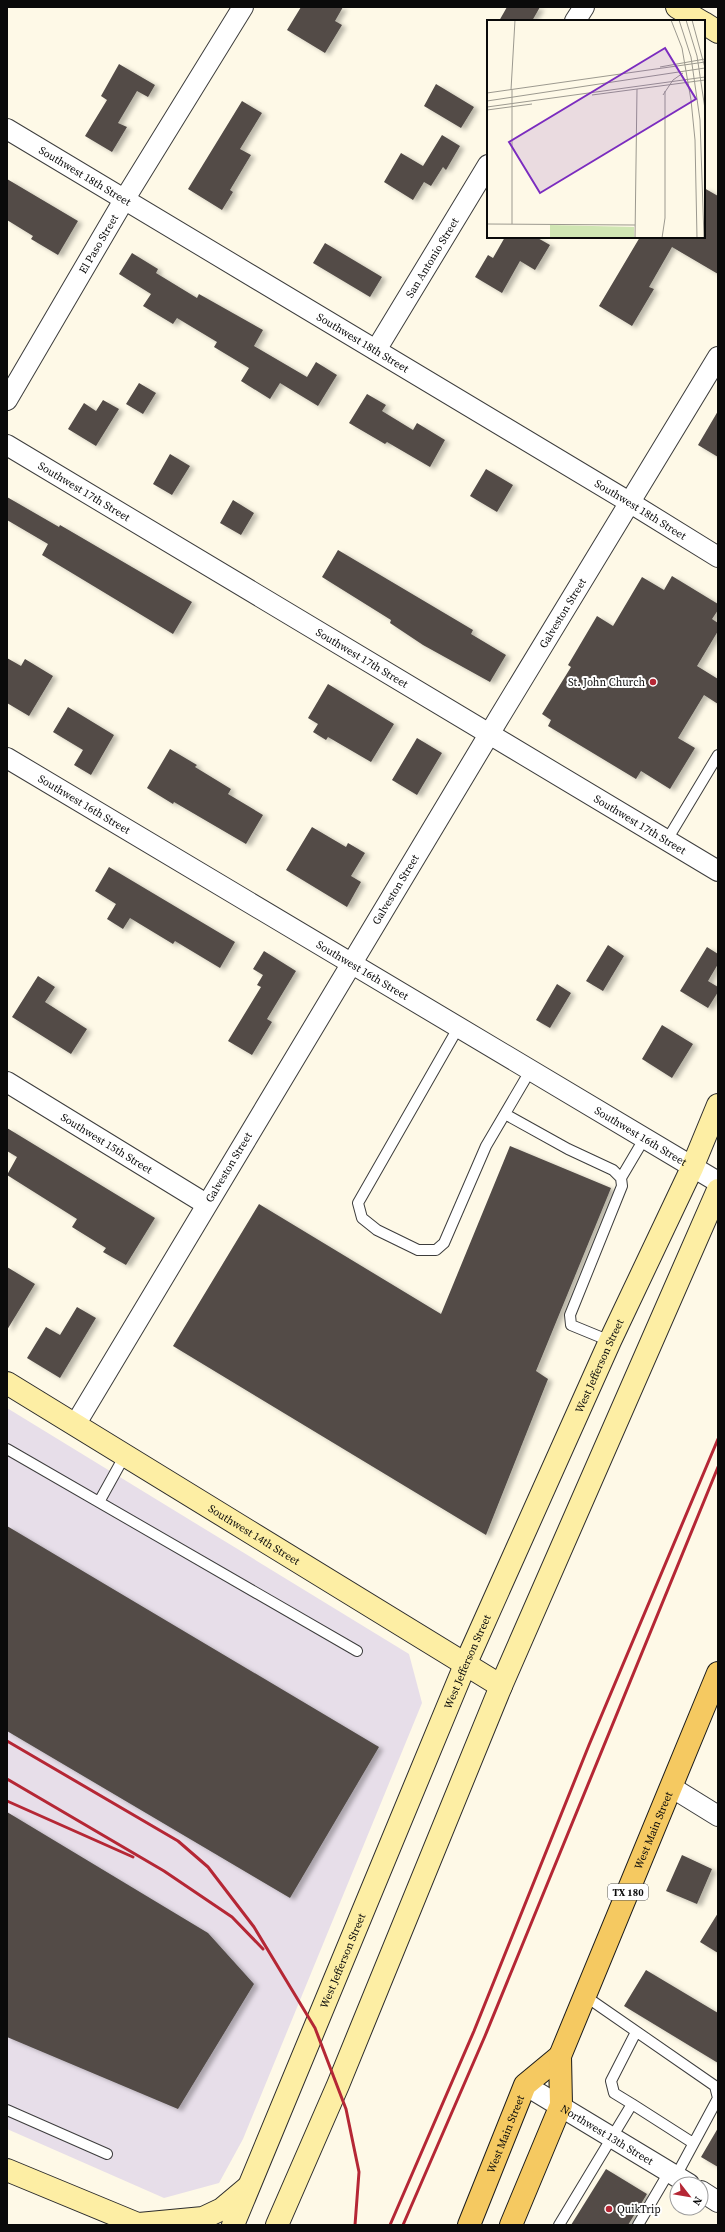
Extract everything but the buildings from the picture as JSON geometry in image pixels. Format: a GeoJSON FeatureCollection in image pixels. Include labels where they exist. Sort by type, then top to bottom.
{"type":"FeatureCollection","features":[{"type":"Feature","properties":{"kind":"main road"},"geometry":{"type":"LineString","coordinates":[[677,7],[698,20]]}},
{"type":"Feature","properties":{"kind":"main road"},"geometry":{"type":"LineString","coordinates":[[705,24],[718,32]]}},
{"type":"Feature","properties":{"kind":"main road","name":"West Jefferson Street"},"geometry":{"type":"LineString","coordinates":[[233,2225],[465,1665],[610,1341],[692,1168],[718,1105]]}},
{"type":"Feature","properties":{"kind":"main road"},"geometry":{"type":"LineString","coordinates":[[281,2222],[501,1686],[718,1190]]}},
{"type":"Feature","properties":{"kind":"main road","name":"Southwest 14th Street"},"geometry":{"type":"LineString","coordinates":[[7,1383],[501,1686]]}},
{"type":"Feature","properties":{"kind":"main road","name":"West Main Street"},"geometry":{"type":"LineString","coordinates":[[511,2225],[561,2105],[560,2056],[718,1673]]}},
{"type":"Feature","properties":{"kind":"main road","name":"West Main Street"},"geometry":{"type":"LineString","coordinates":[[469,2225],[525,2085],[560,2056]]}},
{"type":"Feature","properties":{"kind":"main road"},"geometry":{"type":"LineString","coordinates":[[7,2170],[139,2225],[203,2218],[222,2209],[249,2186]]}},
{"type":"Feature","properties":{"kind":"street","name":"El Paso Street"},"geometry":{"type":"LineString","coordinates":[[7,400],[124,200],[243,7]]}},
{"type":"Feature","properties":{"kind":"street"},"geometry":{"type":"LineString","coordinates":[[576,20],[584,7]]}},
{"type":"Feature","properties":{"kind":"street","name":"Southwest 18th Street"},"geometry":{"type":"LineString","coordinates":[[7,129],[629,502],[718,558]]}},
{"type":"Feature","properties":{"kind":"street","name":"San Antonio Street"},"geometry":{"type":"LineString","coordinates":[[376,350],[487,167]]}},
{"type":"Feature","properties":{"kind":"street","name":"Galveston Street"},"geometry":{"type":"LineString","coordinates":[[75,1425],[349,964],[491,734],[629,502],[718,357]]}},
{"type":"Feature","properties":{"kind":"street","name":"Southwest 17th Street"},"geometry":{"type":"LineString","coordinates":[[7,445],[718,871]]}},
{"type":"Feature","properties":{"kind":"street","name":"Southwest 16th Street"},"geometry":{"type":"LineString","coordinates":[[7,758],[349,964],[718,1182]]}},
{"type":"Feature","properties":{"kind":"street","name":"Southwest 15th Street"},"geometry":{"type":"LineString","coordinates":[[7,1082],[206,1204]]}},
{"type":"Feature","properties":{"kind":"street"},"geometry":{"type":"LineString","coordinates":[[671,1787],[718,1816]]}},
{"type":"Feature","properties":{"kind":"street","name":"Northwest 13th Street"},"geometry":{"type":"LineString","coordinates":[[525,2085],[561,2105],[676,2176]]}},
{"type":"Feature","properties":{"kind":"street"},"geometry":{"type":"LineString","coordinates":[[709,2196],[718,2202]]}},
{"type":"Feature","properties":{"kind":"lane"},"geometry":{"type":"LineString","coordinates":[[667,840],[718,755]]}},
{"type":"Feature","properties":{"kind":"lane"},"geometry":{"type":"LineString","coordinates":[[458,1028],[358,1203],[362,1218],[377,1230],[418,1250],[436,1250],[444,1242],[486,1146],[530,1071]]}},
{"type":"Feature","properties":{"kind":"lane"},"geometry":{"type":"LineString","coordinates":[[505,1114],[568,1149],[613,1170],[621,1178]]}},
{"type":"Feature","properties":{"kind":"lane"},"geometry":{"type":"LineString","coordinates":[[610,1341],[571,1325],[570,1315],[622,1186],[621,1178],[644,1139]]}},
{"type":"Feature","properties":{"kind":"lane"},"geometry":{"type":"LineString","coordinates":[[7,1449],[357,1651]]}},
{"type":"Feature","properties":{"kind":"lane"},"geometry":{"type":"LineString","coordinates":[[99,1502],[125,1455]]}},
{"type":"Feature","properties":{"kind":"lane"},"geometry":{"type":"LineString","coordinates":[[584,1996],[715,2086],[718,2098],[693,2143],[678,2176]]}},
{"type":"Feature","properties":{"kind":"lane"},"geometry":{"type":"LineString","coordinates":[[636,2032],[610,2081],[614,2093],[693,2143]]}},
{"type":"Feature","properties":{"kind":"lane"},"geometry":{"type":"LineString","coordinates":[[559,2225],[611,2136],[632,2104]]}},
{"type":"Feature","properties":{"kind":"lane"},"geometry":{"type":"LineString","coordinates":[[7,2110],[107,2154]]}},
{"type":"Feature","properties":{"kind":"lane"},"geometry":{"type":"LineString","coordinates":[[638,2225],[669,2188]]}},
{"type":"Feature","properties":{"kind":"shaded area"},"geometry":{"type":"Polygon","coordinates":[[[7,1408],[409,1654],[422,1703],[243,2139],[219,2183],[164,2198],[7,2129],[7,1408]]]}},
{"type":"Feature","properties":{"kind":"railway"},"geometry":{"type":"LineString","coordinates":[[390,2225],[474,2031],[589,1745],[718,1439]]}},
{"type":"Feature","properties":{"kind":"railway"},"geometry":{"type":"LineString","coordinates":[[403,2225],[485,2036],[718,1467]]}},
{"type":"Feature","properties":{"kind":"railway"},"geometry":{"type":"LineString","coordinates":[[7,1741],[178,1841],[208,1867],[254,1927],[315,2028],[346,2109],[359,2172],[355,2225]]}},
{"type":"Feature","properties":{"kind":"railway"},"geometry":{"type":"LineString","coordinates":[[7,1779],[164,1871],[232,1917],[263,1949]]}},
{"type":"Feature","properties":{"kind":"railway"},"geometry":{"type":"LineString","coordinates":[[7,1801],[133,1857]]}},
{"type":"Feature","properties":{"kind":"place","name":"St. John Church"},"geometry":{"type":"Point","coordinates":[653,682]}},
{"type":"Feature","properties":{"kind":"place","name":"QuikTrip"},"geometry":{"type":"Point","coordinates":[609,2209]}}]}
